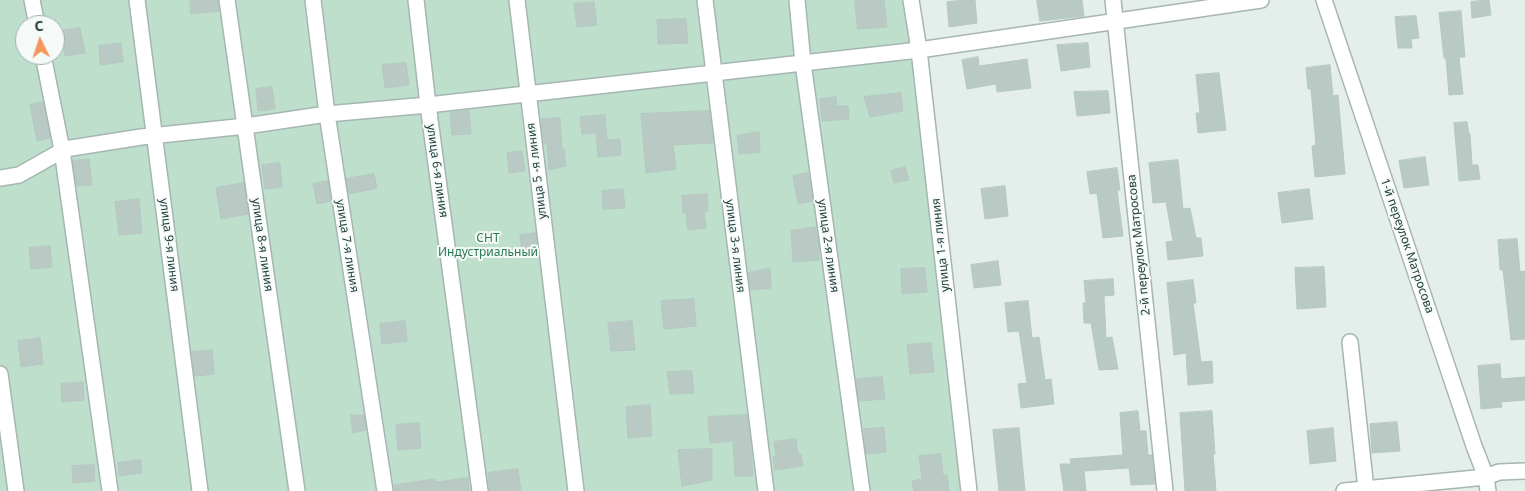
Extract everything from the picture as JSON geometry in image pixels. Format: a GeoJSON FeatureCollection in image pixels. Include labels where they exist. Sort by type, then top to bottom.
{"type":"FeatureCollection","features":[{"type":"Feature","properties":{"kind":"street"},"geometry":{"type":"LineString","coordinates":[[32,0],[35,15]]}},
{"type":"Feature","properties":{"kind":"street","name":"улица 9-я линия"},"geometry":{"type":"LineString","coordinates":[[137,0],[200,491]]}},
{"type":"Feature","properties":{"kind":"street","name":"улица 8-я линия"},"geometry":{"type":"LineString","coordinates":[[227,0],[297,491]]}},
{"type":"Feature","properties":{"kind":"street","name":"улица 7-я линия"},"geometry":{"type":"LineString","coordinates":[[312,0],[327,114],[385,491]]}},
{"type":"Feature","properties":{"kind":"street","name":"улица 6-я линия"},"geometry":{"type":"LineString","coordinates":[[416,0],[428,105],[480,491]]}},
{"type":"Feature","properties":{"kind":"street","name":"улица 5 -я линия"},"geometry":{"type":"LineString","coordinates":[[517,0],[576,491]]}},
{"type":"Feature","properties":{"kind":"street","name":"улица 3-я линия"},"geometry":{"type":"LineString","coordinates":[[705,0],[766,491]]}},
{"type":"Feature","properties":{"kind":"street","name":"улица 2-я линия"},"geometry":{"type":"LineString","coordinates":[[797,0],[862,491]]}},
{"type":"Feature","properties":{"kind":"street","name":"улица 1-я линия"},"geometry":{"type":"LineString","coordinates":[[911,0],[919,50],[969,491]]}},
{"type":"Feature","properties":{"kind":"street","name":"2-й переулок Матросова"},"geometry":{"type":"LineString","coordinates":[[1113,0],[1165,491]]}},
{"type":"Feature","properties":{"kind":"street"},"geometry":{"type":"LineString","coordinates":[[0,178],[19,176],[62,150],[155,136],[246,126],[327,114],[428,105],[919,50],[1261,0]]}},
{"type":"Feature","properties":{"kind":"street","name":"1-й переулок Матросова"},"geometry":{"type":"LineString","coordinates":[[1324,0],[1487,484]]}},
{"type":"Feature","properties":{"kind":"street"},"geometry":{"type":"LineString","coordinates":[[45,65],[62,150],[110,491]]}},
{"type":"Feature","properties":{"kind":"street"},"geometry":{"type":"LineString","coordinates":[[1350,342],[1366,489]]}},
{"type":"Feature","properties":{"kind":"street"},"geometry":{"type":"LineString","coordinates":[[0,374],[16,491]]}},
{"type":"Feature","properties":{"kind":"street"},"geometry":{"type":"LineString","coordinates":[[1344,491],[1487,484],[1499,472],[1525,471]]}},
{"type":"Feature","properties":{"kind":"green space","name":"СНТ Индустриальный"},"geometry":{"type":"Polygon","coordinates":[[[0,0],[916,0],[976,491],[0,491],[0,0]]]}},
{"type":"Feature","properties":{"kind":"building"},"geometry":{"type":"Polygon","coordinates":[[[190,0],[218,0],[219,11],[191,14],[190,0]]]}},
{"type":"Feature","properties":{"kind":"building"},"geometry":{"type":"Polygon","coordinates":[[[855,0],[884,0],[887,27],[858,29],[855,0]]]}},
{"type":"Feature","properties":{"kind":"building"},"geometry":{"type":"Polygon","coordinates":[[[975,0],[977,23],[949,27],[947,2],[975,0]]]}},
{"type":"Feature","properties":{"kind":"building"},"geometry":{"type":"Polygon","coordinates":[[[1037,0],[1082,0],[1084,16],[1040,21],[1037,0]]]}},
{"type":"Feature","properties":{"kind":"building"},"geometry":{"type":"Polygon","coordinates":[[[1489,0],[1491,15],[1472,18],[1471,2],[1489,0]]]}},
{"type":"Feature","properties":{"kind":"building"},"geometry":{"type":"Polygon","coordinates":[[[594,2],[597,25],[577,27],[574,4],[594,2]]]}},
{"type":"Feature","properties":{"kind":"building"},"geometry":{"type":"Polygon","coordinates":[[[1461,11],[1465,57],[1459,57],[1463,94],[1449,95],[1446,58],[1444,58],[1439,13],[1461,11]]]}},
{"type":"Feature","properties":{"kind":"building"},"geometry":{"type":"Polygon","coordinates":[[[1416,16],[1419,38],[1411,39],[1412,48],[1398,48],[1395,17],[1416,16]]]}},
{"type":"Feature","properties":{"kind":"building"},"geometry":{"type":"Polygon","coordinates":[[[686,19],[688,43],[658,44],[657,20],[686,19]]]}},
{"type":"Feature","properties":{"kind":"building"},"geometry":{"type":"Polygon","coordinates":[[[80,28],[85,53],[65,56],[65,30],[80,28]]]}},
{"type":"Feature","properties":{"kind":"building"},"geometry":{"type":"Polygon","coordinates":[[[121,43],[123,62],[100,65],[99,46],[121,43]]]}},
{"type":"Feature","properties":{"kind":"building"},"geometry":{"type":"Polygon","coordinates":[[[1088,43],[1090,67],[1061,71],[1057,45],[1088,43]]]}},
{"type":"Feature","properties":{"kind":"building"},"geometry":{"type":"Polygon","coordinates":[[[978,57],[979,66],[1027,59],[1031,88],[997,92],[996,84],[967,89],[962,60],[978,57]]]}},
{"type":"Feature","properties":{"kind":"building"},"geometry":{"type":"Polygon","coordinates":[[[406,63],[409,85],[385,88],[382,65],[406,63]]]}},
{"type":"Feature","properties":{"kind":"building"},"geometry":{"type":"Polygon","coordinates":[[[1330,65],[1333,96],[1338,95],[1345,174],[1315,177],[1312,146],[1316,145],[1311,89],[1308,89],[1306,68],[1330,65]]]}},
{"type":"Feature","properties":{"kind":"building"},"geometry":{"type":"Polygon","coordinates":[[[1219,73],[1226,130],[1198,133],[1196,113],[1200,113],[1196,75],[1219,73]]]}},
{"type":"Feature","properties":{"kind":"building"},"geometry":{"type":"Polygon","coordinates":[[[272,87],[275,109],[258,111],[256,89],[272,87]]]}},
{"type":"Feature","properties":{"kind":"building"},"geometry":{"type":"Polygon","coordinates":[[[1108,91],[1110,113],[1077,116],[1074,92],[1108,91]]]}},
{"type":"Feature","properties":{"kind":"building"},"geometry":{"type":"Polygon","coordinates":[[[901,93],[903,111],[870,117],[864,97],[901,93]]]}},
{"type":"Feature","properties":{"kind":"building"},"geometry":{"type":"Polygon","coordinates":[[[836,97],[837,106],[848,106],[849,119],[822,121],[820,99],[836,97]]]}},
{"type":"Feature","properties":{"kind":"building"},"geometry":{"type":"Polygon","coordinates":[[[43,102],[50,138],[37,141],[30,105],[43,102]]]}},
{"type":"Feature","properties":{"kind":"building"},"geometry":{"type":"Polygon","coordinates":[[[469,111],[471,134],[452,135],[450,113],[469,111]]]}},
{"type":"Feature","properties":{"kind":"building"},"geometry":{"type":"Polygon","coordinates":[[[709,111],[713,143],[673,145],[676,169],[646,173],[641,114],[709,111]]]}},
{"type":"Feature","properties":{"kind":"building"},"geometry":{"type":"Polygon","coordinates":[[[605,115],[607,140],[620,139],[621,155],[598,157],[596,133],[582,134],[580,117],[605,115]]]}},
{"type":"Feature","properties":{"kind":"building"},"geometry":{"type":"Polygon","coordinates":[[[560,118],[562,150],[564,149],[566,166],[549,170],[547,144],[544,144],[541,119],[560,118]]]}},
{"type":"Feature","properties":{"kind":"building"},"geometry":{"type":"Polygon","coordinates":[[[1467,122],[1470,134],[1472,165],[1478,165],[1480,179],[1459,181],[1454,123],[1467,122]]]}},
{"type":"Feature","properties":{"kind":"building"},"geometry":{"type":"Polygon","coordinates":[[[759,132],[760,152],[739,154],[737,136],[759,132]]]}},
{"type":"Feature","properties":{"kind":"building"},"geometry":{"type":"Polygon","coordinates":[[[522,151],[525,171],[509,173],[507,153],[522,151]]]}},
{"type":"Feature","properties":{"kind":"building"},"geometry":{"type":"Polygon","coordinates":[[[1425,157],[1429,185],[1404,188],[1399,161],[1425,157]]]}},
{"type":"Feature","properties":{"kind":"building"},"geometry":{"type":"Polygon","coordinates":[[[89,159],[92,185],[77,186],[73,161],[89,159]]]}},
{"type":"Feature","properties":{"kind":"building"},"geometry":{"type":"Polygon","coordinates":[[[1178,160],[1183,209],[1190,208],[1196,238],[1201,238],[1203,256],[1168,260],[1166,242],[1173,241],[1166,202],[1153,203],[1149,163],[1178,160]]]}},
{"type":"Feature","properties":{"kind":"building"},"geometry":{"type":"Polygon","coordinates":[[[280,163],[282,187],[265,189],[262,165],[280,163]]]}},
{"type":"Feature","properties":{"kind":"building"},"geometry":{"type":"Polygon","coordinates":[[[905,167],[909,180],[894,183],[891,171],[905,167]]]}},
{"type":"Feature","properties":{"kind":"building"},"geometry":{"type":"Polygon","coordinates":[[[1117,168],[1120,190],[1117,190],[1123,236],[1103,238],[1097,193],[1090,194],[1087,172],[1117,168]]]}},
{"type":"Feature","properties":{"kind":"building"},"geometry":{"type":"Polygon","coordinates":[[[808,173],[813,201],[798,204],[793,176],[808,173]]]}},
{"type":"Feature","properties":{"kind":"building"},"geometry":{"type":"Polygon","coordinates":[[[374,174],[377,188],[349,194],[346,179],[374,174]]]}},
{"type":"Feature","properties":{"kind":"building"},"geometry":{"type":"Polygon","coordinates":[[[328,181],[331,201],[317,204],[313,184],[328,181]]]}},
{"type":"Feature","properties":{"kind":"building"},"geometry":{"type":"Polygon","coordinates":[[[244,183],[248,214],[221,219],[216,188],[244,183]]]}},
{"type":"Feature","properties":{"kind":"building"},"geometry":{"type":"Polygon","coordinates":[[[1005,186],[1008,216],[985,219],[981,189],[1005,186]]]}},
{"type":"Feature","properties":{"kind":"building"},"geometry":{"type":"Polygon","coordinates":[[[623,189],[625,208],[603,209],[602,191],[623,189]]]}},
{"type":"Feature","properties":{"kind":"building"},"geometry":{"type":"Polygon","coordinates":[[[1309,189],[1313,219],[1282,223],[1278,193],[1309,189]]]}},
{"type":"Feature","properties":{"kind":"building"},"geometry":{"type":"Polygon","coordinates":[[[707,194],[708,211],[704,212],[706,228],[688,230],[686,213],[683,213],[682,196],[707,194]]]}},
{"type":"Feature","properties":{"kind":"building"},"geometry":{"type":"Polygon","coordinates":[[[139,199],[142,233],[119,235],[115,202],[139,199]]]}},
{"type":"Feature","properties":{"kind":"building"},"geometry":{"type":"Polygon","coordinates":[[[816,227],[819,260],[793,262],[791,231],[816,227]]]}},
{"type":"Feature","properties":{"kind":"building"},"geometry":{"type":"Polygon","coordinates":[[[536,233],[538,252],[522,254],[520,235],[536,233]]]}},
{"type":"Feature","properties":{"kind":"building"},"geometry":{"type":"Polygon","coordinates":[[[1517,239],[1520,272],[1525,271],[1525,339],[1511,340],[1503,270],[1500,270],[1498,240],[1517,239]]]}},
{"type":"Feature","properties":{"kind":"building"},"geometry":{"type":"Polygon","coordinates":[[[50,246],[52,267],[31,269],[29,248],[50,246]]]}},
{"type":"Feature","properties":{"kind":"building"},"geometry":{"type":"Polygon","coordinates":[[[998,261],[1001,285],[974,288],[971,265],[998,261]]]}},
{"type":"Feature","properties":{"kind":"building"},"geometry":{"type":"Polygon","coordinates":[[[1324,267],[1326,307],[1297,309],[1295,268],[1324,267]]]}},
{"type":"Feature","properties":{"kind":"building"},"geometry":{"type":"Polygon","coordinates":[[[770,268],[771,288],[751,290],[748,273],[770,268]]]}},
{"type":"Feature","properties":{"kind":"building"},"geometry":{"type":"Polygon","coordinates":[[[925,268],[927,292],[902,294],[901,269],[925,268]]]}},
{"type":"Feature","properties":{"kind":"building"},"geometry":{"type":"Polygon","coordinates":[[[1113,279],[1114,295],[1104,296],[1106,338],[1112,337],[1118,369],[1099,370],[1091,323],[1084,323],[1083,303],[1086,303],[1084,281],[1113,279]]]}},
{"type":"Feature","properties":{"kind":"building"},"geometry":{"type":"Polygon","coordinates":[[[1193,280],[1196,303],[1193,303],[1201,362],[1212,361],[1213,383],[1188,385],[1186,353],[1174,355],[1167,283],[1193,280]]]}},
{"type":"Feature","properties":{"kind":"building"},"geometry":{"type":"Polygon","coordinates":[[[694,299],[696,326],[664,329],[661,301],[694,299]]]}},
{"type":"Feature","properties":{"kind":"building"},"geometry":{"type":"Polygon","coordinates":[[[1028,301],[1032,338],[1039,337],[1045,380],[1051,379],[1054,404],[1021,408],[1018,384],[1027,383],[1019,331],[1008,332],[1005,303],[1028,301]]]}},
{"type":"Feature","properties":{"kind":"building"},"geometry":{"type":"Polygon","coordinates":[[[405,321],[407,341],[382,344],[380,324],[405,321]]]}},
{"type":"Feature","properties":{"kind":"building"},"geometry":{"type":"Polygon","coordinates":[[[632,321],[635,350],[611,351],[608,323],[632,321]]]}},
{"type":"Feature","properties":{"kind":"building"},"geometry":{"type":"Polygon","coordinates":[[[40,338],[43,364],[21,367],[18,341],[40,338]]]}},
{"type":"Feature","properties":{"kind":"building"},"geometry":{"type":"Polygon","coordinates":[[[931,343],[934,372],[910,374],[907,345],[931,343]]]}},
{"type":"Feature","properties":{"kind":"building"},"geometry":{"type":"Polygon","coordinates":[[[212,350],[214,374],[195,376],[192,352],[212,350]]]}},
{"type":"Feature","properties":{"kind":"building"},"geometry":{"type":"Polygon","coordinates":[[[1500,364],[1501,379],[1525,377],[1525,400],[1501,402],[1502,407],[1481,409],[1478,366],[1500,364]]]}},
{"type":"Feature","properties":{"kind":"building"},"geometry":{"type":"Polygon","coordinates":[[[692,371],[694,393],[670,394],[667,372],[692,371]]]}},
{"type":"Feature","properties":{"kind":"building"},"geometry":{"type":"Polygon","coordinates":[[[882,377],[885,399],[859,401],[856,379],[882,377]]]}},
{"type":"Feature","properties":{"kind":"building"},"geometry":{"type":"Polygon","coordinates":[[[83,382],[84,400],[62,402],[61,384],[83,382]]]}},
{"type":"Feature","properties":{"kind":"building"},"geometry":{"type":"Polygon","coordinates":[[[650,405],[652,436],[628,438],[626,407],[650,405]]]}},
{"type":"Feature","properties":{"kind":"building"},"geometry":{"type":"Polygon","coordinates":[[[1138,411],[1140,431],[1146,431],[1148,455],[1152,455],[1155,484],[1131,485],[1129,468],[1084,471],[1086,491],[1064,491],[1060,464],[1071,464],[1070,459],[1123,455],[1120,413],[1138,411]]]}},
{"type":"Feature","properties":{"kind":"building"},"geometry":{"type":"Polygon","coordinates":[[[1212,411],[1216,491],[1185,491],[1180,413],[1212,411]]]}},
{"type":"Feature","properties":{"kind":"building"},"geometry":{"type":"Polygon","coordinates":[[[351,415],[364,415],[366,430],[353,433],[351,415]]]}},
{"type":"Feature","properties":{"kind":"building"},"geometry":{"type":"Polygon","coordinates":[[[747,415],[753,476],[735,476],[733,441],[710,443],[708,417],[747,415]]]}},
{"type":"Feature","properties":{"kind":"building"},"geometry":{"type":"Polygon","coordinates":[[[1397,422],[1400,451],[1372,453],[1370,424],[1397,422]]]}},
{"type":"Feature","properties":{"kind":"building"},"geometry":{"type":"Polygon","coordinates":[[[419,423],[421,448],[398,450],[396,425],[419,423]]]}},
{"type":"Feature","properties":{"kind":"building"},"geometry":{"type":"Polygon","coordinates":[[[884,428],[886,452],[866,454],[864,429],[884,428]]]}},
{"type":"Feature","properties":{"kind":"building"},"geometry":{"type":"Polygon","coordinates":[[[1019,428],[1025,491],[999,491],[993,430],[1019,428]]]}},
{"type":"Feature","properties":{"kind":"building"},"geometry":{"type":"Polygon","coordinates":[[[1333,428],[1336,461],[1310,464],[1307,431],[1333,428]]]}},
{"type":"Feature","properties":{"kind":"building"},"geometry":{"type":"Polygon","coordinates":[[[796,439],[798,454],[801,454],[803,466],[775,470],[773,457],[776,456],[774,442],[796,439]]]}},
{"type":"Feature","properties":{"kind":"building"},"geometry":{"type":"Polygon","coordinates":[[[712,449],[712,480],[682,486],[678,450],[712,449]]]}},
{"type":"Feature","properties":{"kind":"building"},"geometry":{"type":"Polygon","coordinates":[[[941,454],[943,476],[947,475],[949,491],[914,491],[912,481],[922,479],[919,456],[941,454]]]}},
{"type":"Feature","properties":{"kind":"building"},"geometry":{"type":"Polygon","coordinates":[[[141,460],[142,473],[119,476],[118,463],[141,460]]]}},
{"type":"Feature","properties":{"kind":"building"},"geometry":{"type":"Polygon","coordinates":[[[94,465],[95,481],[73,483],[72,466],[94,465]]]}},
{"type":"Feature","properties":{"kind":"building"},"geometry":{"type":"Polygon","coordinates":[[[518,469],[521,491],[490,491],[488,473],[518,469]]]}},
{"type":"Feature","properties":{"kind":"building"},"geometry":{"type":"Polygon","coordinates":[[[468,478],[469,491],[395,491],[394,485],[434,479],[435,482],[468,478]]]}}]}
